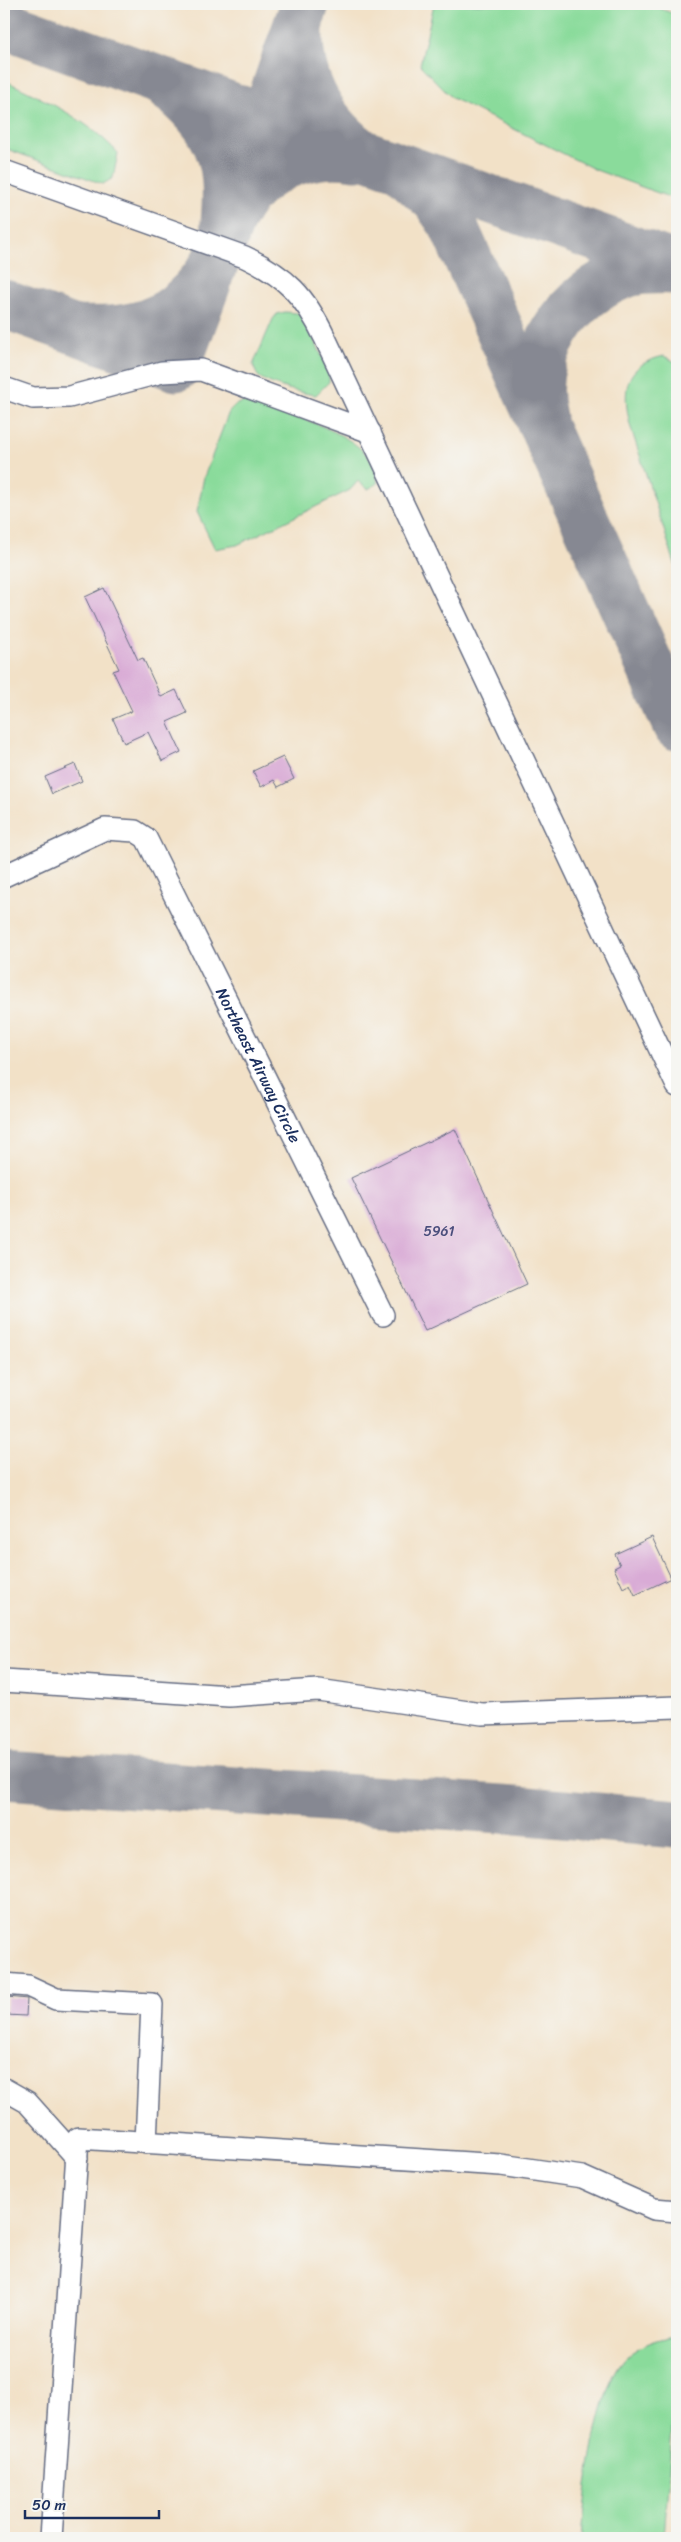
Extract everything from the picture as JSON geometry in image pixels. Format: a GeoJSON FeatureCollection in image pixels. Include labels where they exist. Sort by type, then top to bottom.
{"type":"FeatureCollection","features":[{"type":"Feature","properties":{"kind":"lane"},"geometry":{"type":"LineString","coordinates":[[4,171],[245,257],[271,269],[291,285],[315,316],[677,1086]]}},
{"type":"Feature","properties":{"kind":"lane"},"geometry":{"type":"LineString","coordinates":[[4,388],[33,398],[60,397],[162,372],[201,370],[370,432]]}},
{"type":"Feature","properties":{"kind":"lane","name":"Northeast Airway Circle"},"geometry":{"type":"LineString","coordinates":[[4,876],[105,829],[135,831],[146,838],[383,1315]]}},
{"type":"Feature","properties":{"kind":"lane"},"geometry":{"type":"LineString","coordinates":[[4,1681],[229,1696],[318,1690],[482,1714],[677,1707]]}},
{"type":"Feature","properties":{"kind":"lane"},"geometry":{"type":"LineString","coordinates":[[4,1984],[28,1986],[56,1999],[152,2004],[146,2143]]}},
{"type":"Feature","properties":{"kind":"lane"},"geometry":{"type":"LineString","coordinates":[[4,2089],[27,2102],[77,2158]]}},
{"type":"Feature","properties":{"kind":"lane"},"geometry":{"type":"LineString","coordinates":[[51,2538],[78,2138],[501,2165],[582,2177],[654,2208],[677,2211]]}},
{"type":"Feature","properties":{"kind":"green space"},"geometry":{"type":"Polygon","coordinates":[[[434,4],[590,4],[603,6],[647,4],[677,15],[677,200],[596,170],[452,98],[420,65],[434,4]]]}},
{"type":"Feature","properties":{"kind":"green space"},"geometry":{"type":"Polygon","coordinates":[[[4,80],[65,111],[106,141],[118,153],[113,178],[103,184],[4,148],[4,80]]]}},
{"type":"Feature","properties":{"kind":"green space"},"geometry":{"type":"Polygon","coordinates":[[[285,312],[297,313],[304,318],[329,371],[329,382],[316,395],[294,391],[269,382],[258,376],[254,368],[253,365],[273,319],[277,314],[285,312]]]}},
{"type":"Feature","properties":{"kind":"green space"},"geometry":{"type":"Polygon","coordinates":[[[664,356],[677,363],[677,570],[630,425],[626,400],[629,380],[634,372],[651,360],[664,356]]]}},
{"type":"Feature","properties":{"kind":"green space"},"geometry":{"type":"Polygon","coordinates":[[[249,401],[307,420],[348,440],[364,452],[374,467],[377,484],[368,489],[358,481],[350,490],[237,545],[215,549],[197,512],[204,477],[229,412],[237,404],[249,401]]]}},
{"type":"Feature","properties":{"kind":"green space"},"geometry":{"type":"Polygon","coordinates":[[[677,2337],[677,2361],[664,2538],[581,2538],[585,2498],[599,2421],[605,2397],[613,2377],[626,2357],[638,2348],[660,2339],[677,2337]]]}},
{"type":"Feature","properties":{"kind":"building"},"geometry":{"type":"Polygon","coordinates":[[[104,588],[138,660],[143,658],[161,697],[176,690],[187,713],[167,722],[181,752],[162,761],[148,732],[124,743],[113,719],[132,711],[113,671],[119,669],[85,597],[104,588]]]}},
{"type":"Feature","properties":{"kind":"building"},"geometry":{"type":"Polygon","coordinates":[[[283,757],[294,779],[278,787],[274,780],[261,787],[253,771],[283,757]]]}},
{"type":"Feature","properties":{"kind":"building"},"geometry":{"type":"Polygon","coordinates":[[[75,764],[82,781],[52,794],[45,777],[75,764]]]}},
{"type":"Feature","properties":{"kind":"building"},"geometry":{"type":"Polygon","coordinates":[[[455,1129],[527,1284],[425,1331],[351,1178],[455,1129]]]}},
{"type":"Feature","properties":{"kind":"building"},"geometry":{"type":"Polygon","coordinates":[[[652,1537],[671,1578],[635,1595],[630,1584],[623,1588],[614,1568],[620,1565],[615,1554],[652,1537]]]}},
{"type":"Feature","properties":{"kind":"building"},"geometry":{"type":"Polygon","coordinates":[[[7,1997],[27,1999],[26,2016],[6,2015],[7,1997]]]}},
{"type":"Feature","properties":{"kind":"taxiway"},"geometry":{"type":"LineString","coordinates":[[255,148],[305,4]]}},
{"type":"Feature","properties":{"kind":"taxiway"},"geometry":{"type":"LineString","coordinates":[[4,24],[677,266]]}},
{"type":"Feature","properties":{"kind":"taxiway"},"geometry":{"type":"LineString","coordinates":[[299,28],[299,47],[302,64],[313,96],[332,125],[358,150]]}},
{"type":"Feature","properties":{"kind":"taxiway"},"geometry":{"type":"LineString","coordinates":[[168,87],[187,102],[216,140],[225,170],[224,235]]}},
{"type":"Feature","properties":{"kind":"taxiway"},"geometry":{"type":"LineString","coordinates":[[75,330],[112,330],[136,326],[148,323],[170,312],[188,297],[208,274],[235,211],[245,196],[257,184],[271,173],[303,159],[337,154],[355,156]]}},
{"type":"Feature","properties":{"kind":"taxiway"},"geometry":{"type":"LineString","coordinates":[[407,173],[436,200],[452,223],[677,726]]}},
{"type":"Feature","properties":{"kind":"taxiway"},"geometry":{"type":"LineString","coordinates":[[542,417],[539,394],[540,371],[547,349],[557,329],[571,311],[587,295],[607,282],[628,273],[646,270],[677,270]]}},
{"type":"Feature","properties":{"kind":"taxiway"},"geometry":{"type":"LineString","coordinates":[[4,304],[176,367],[208,280]]}},
{"type":"Feature","properties":{"kind":"taxiway"},"geometry":{"type":"LineString","coordinates":[[4,1775],[516,1810],[677,1824]]}}]}
